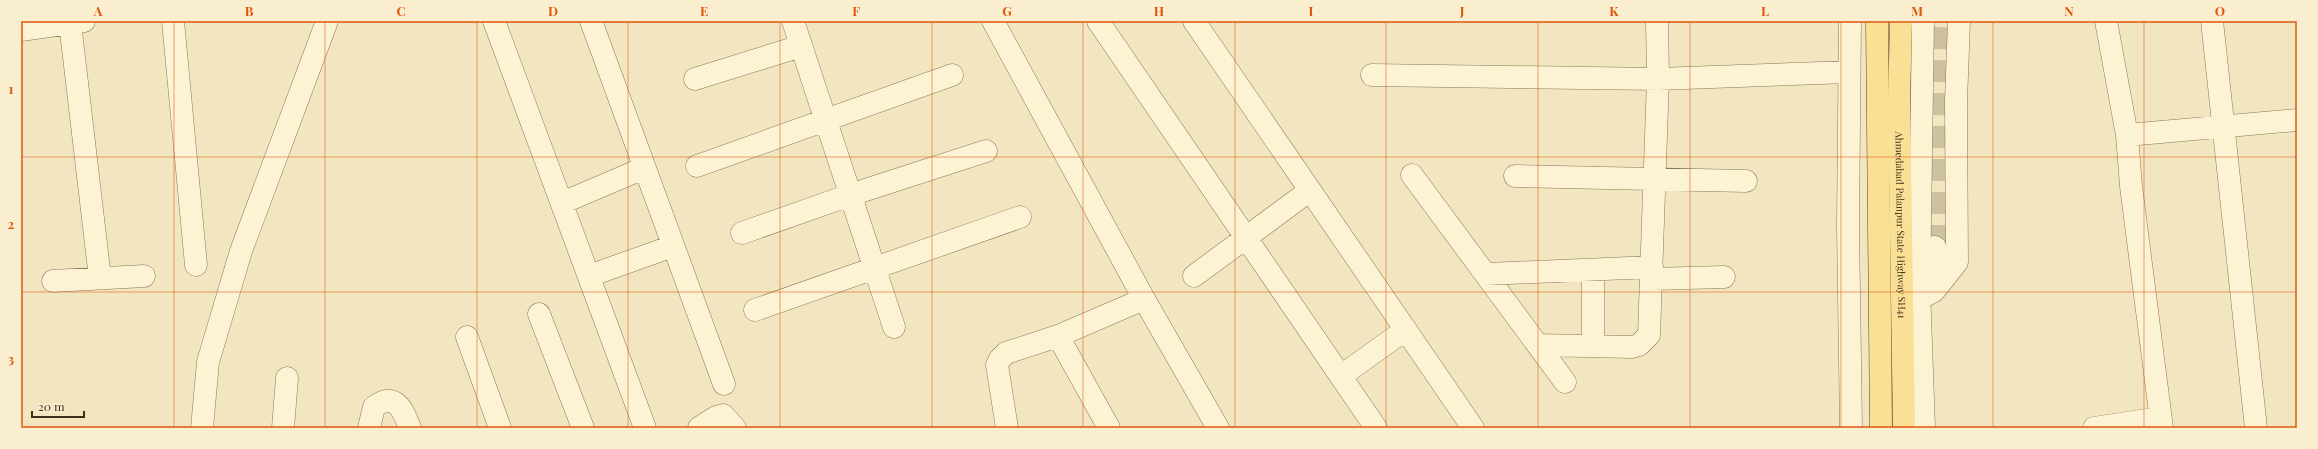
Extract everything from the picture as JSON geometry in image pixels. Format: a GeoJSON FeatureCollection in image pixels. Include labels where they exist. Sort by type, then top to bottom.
{"type":"FeatureCollection","features":[{"type":"Feature","properties":{"kind":"main road"},"geometry":{"type":"LineString","coordinates":[[1876,21],[1881,428]]}},
{"type":"Feature","properties":{"kind":"main road","name":"Ahmedabad Palanpur State Highway SH41"},"geometry":{"type":"LineString","coordinates":[[1901,21],[1899,102],[1904,428]]}},
{"type":"Feature","properties":{"kind":"street"},"geometry":{"type":"LineString","coordinates":[[173,21],[196,265]]}},
{"type":"Feature","properties":{"kind":"street"},"geometry":{"type":"LineString","coordinates":[[202,428],[208,362],[241,251],[327,21]]}},
{"type":"Feature","properties":{"kind":"street"},"geometry":{"type":"LineString","coordinates":[[494,21],[645,428]]}},
{"type":"Feature","properties":{"kind":"street"},"geometry":{"type":"LineString","coordinates":[[590,21],[724,384]]}},
{"type":"Feature","properties":{"kind":"street"},"geometry":{"type":"LineString","coordinates":[[793,21],[894,327]]}},
{"type":"Feature","properties":{"kind":"street"},"geometry":{"type":"LineString","coordinates":[[993,21],[1144,299],[1218,428]]}},
{"type":"Feature","properties":{"kind":"street"},"geometry":{"type":"LineString","coordinates":[[1098,21],[1376,428]]}},
{"type":"Feature","properties":{"kind":"street"},"geometry":{"type":"LineString","coordinates":[[1194,21],[1309,192],[1473,428]]}},
{"type":"Feature","properties":{"kind":"street"},"geometry":{"type":"LineString","coordinates":[[1538,345],[1632,347],[1645,341],[1650,325],[1652,273],[1658,79],[1657,21]]}},
{"type":"Feature","properties":{"kind":"street"},"geometry":{"type":"LineString","coordinates":[[1850,21],[1848,72],[1851,428]]}},
{"type":"Feature","properties":{"kind":"street"},"geometry":{"type":"LineString","coordinates":[[1923,21],[1919,299],[1924,428]]}},
{"type":"Feature","properties":{"kind":"street"},"geometry":{"type":"LineString","coordinates":[[1919,299],[1934,291],[1957,262],[1956,102],[1959,21]]}},
{"type":"Feature","properties":{"kind":"street"},"geometry":{"type":"LineString","coordinates":[[2094,428],[2161,423],[2131,186],[2127,134],[2106,21]]}},
{"type":"Feature","properties":{"kind":"street"},"geometry":{"type":"LineString","coordinates":[[2212,21],[2256,428]]}},
{"type":"Feature","properties":{"kind":"street"},"geometry":{"type":"LineString","coordinates":[[21,30],[77,22],[100,278]]}},
{"type":"Feature","properties":{"kind":"street"},"geometry":{"type":"LineString","coordinates":[[694,78],[801,46]]}},
{"type":"Feature","properties":{"kind":"street"},"geometry":{"type":"LineString","coordinates":[[1372,75],[1658,79],[1848,72]]}},
{"type":"Feature","properties":{"kind":"street"},"geometry":{"type":"LineString","coordinates":[[697,166],[826,122],[952,75]]}},
{"type":"Feature","properties":{"kind":"street"},"geometry":{"type":"LineString","coordinates":[[2127,134],[2297,120]]}},
{"type":"Feature","properties":{"kind":"street"},"geometry":{"type":"LineString","coordinates":[[742,233],[850,195],[986,151]]}},
{"type":"Feature","properties":{"kind":"street"},"geometry":{"type":"LineString","coordinates":[[562,203],[644,168]]}},
{"type":"Feature","properties":{"kind":"street"},"geometry":{"type":"LineString","coordinates":[[1412,175],[1565,382]]}},
{"type":"Feature","properties":{"kind":"street"},"geometry":{"type":"LineString","coordinates":[[1515,176],[1746,181]]}},
{"type":"Feature","properties":{"kind":"street"},"geometry":{"type":"LineString","coordinates":[[1194,276],[1247,239],[1309,192]]}},
{"type":"Feature","properties":{"kind":"street"},"geometry":{"type":"LineString","coordinates":[[755,310],[874,267],[1020,218]]}},
{"type":"Feature","properties":{"kind":"street"},"geometry":{"type":"LineString","coordinates":[[589,276],[673,246]]}},
{"type":"Feature","properties":{"kind":"street"},"geometry":{"type":"LineString","coordinates":[[1935,247],[1938,285]]}},
{"type":"Feature","properties":{"kind":"street"},"geometry":{"type":"LineString","coordinates":[[1486,274],[1593,270],[1724,277]]}},
{"type":"Feature","properties":{"kind":"street"},"geometry":{"type":"LineString","coordinates":[[1593,270],[1593,346]]}},
{"type":"Feature","properties":{"kind":"street"},"geometry":{"type":"LineString","coordinates":[[53,281],[144,276]]}},
{"type":"Feature","properties":{"kind":"street"},"geometry":{"type":"LineString","coordinates":[[1007,428],[998,375],[1000,359],[1006,354],[1018,349],[1058,336],[1144,299]]}},
{"type":"Feature","properties":{"kind":"street"},"geometry":{"type":"LineString","coordinates":[[539,314],[583,428]]}},
{"type":"Feature","properties":{"kind":"street"},"geometry":{"type":"LineString","coordinates":[[1341,376],[1405,330]]}},
{"type":"Feature","properties":{"kind":"street"},"geometry":{"type":"LineString","coordinates":[[1058,336],[1108,428]]}},
{"type":"Feature","properties":{"kind":"street"},"geometry":{"type":"LineString","coordinates":[[467,337],[500,428]]}},
{"type":"Feature","properties":{"kind":"street"},"geometry":{"type":"LineString","coordinates":[[283,428],[287,378]]}},
{"type":"Feature","properties":{"kind":"street"},"geometry":{"type":"LineString","coordinates":[[369,428],[374,407],[387,400],[393,401],[401,408],[410,428]]}},
{"type":"Feature","properties":{"kind":"street"},"geometry":{"type":"LineString","coordinates":[[699,428],[716,417],[723,415],[735,428]]}},
{"type":"Feature","properties":{"kind":"tunnel"},"geometry":{"type":"LineString","coordinates":[[1935,247],[1935,125],[1939,21]]}}]}
